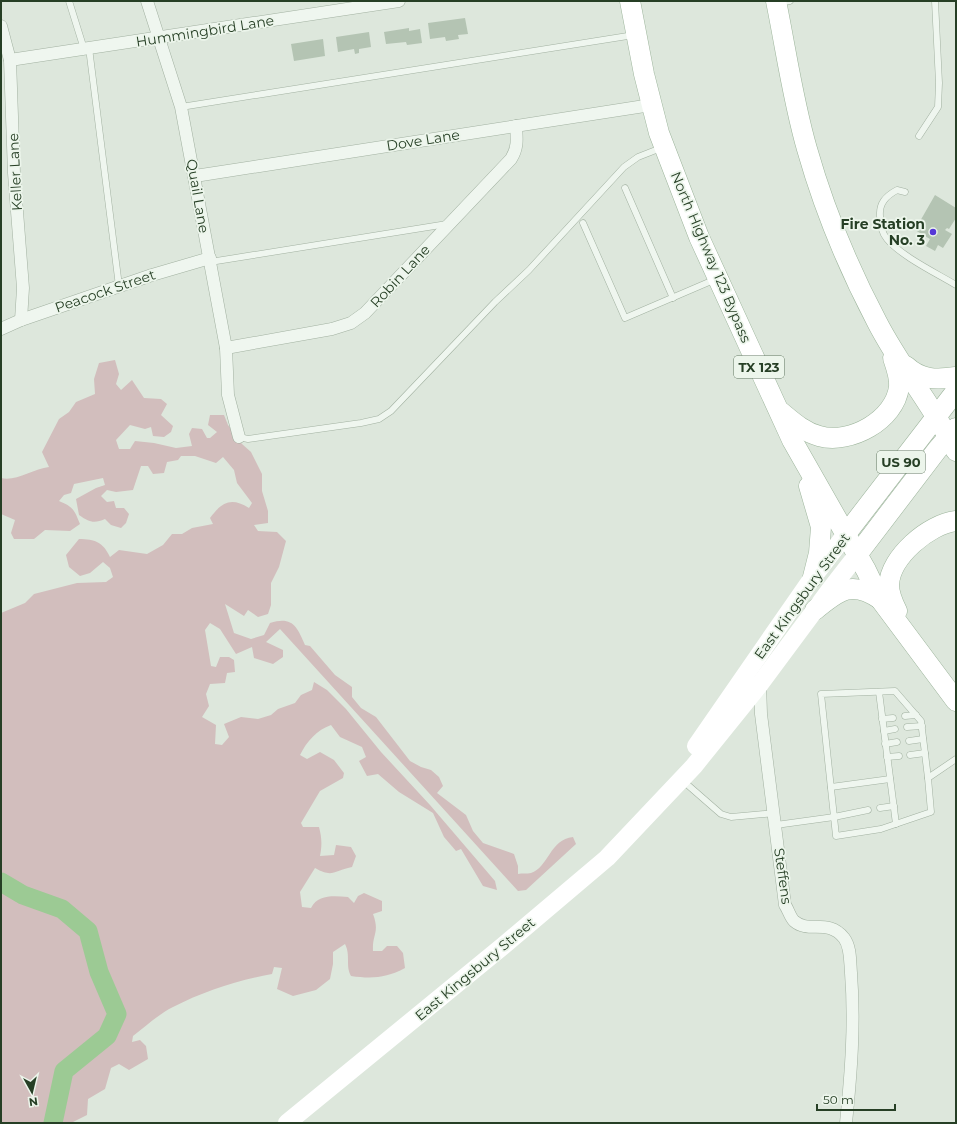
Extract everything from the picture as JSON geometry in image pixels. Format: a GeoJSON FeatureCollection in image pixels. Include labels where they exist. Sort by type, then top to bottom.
{"type":"FeatureCollection","features":[{"type":"Feature","properties":{"kind":"main road","name":"North Highway 123 Bypass"},"geometry":{"type":"LineString","coordinates":[[630,1],[651,105],[664,147],[699,237],[802,461],[846,534],[880,599],[956,701]]}},
{"type":"Feature","properties":{"kind":"main road"},"geometry":{"type":"LineString","coordinates":[[779,411],[800,428],[820,436],[836,438],[853,435],[881,418],[893,407],[899,388],[899,378],[893,356],[852,272],[819,187],[807,148],[781,2]]}},
{"type":"Feature","properties":{"kind":"main road"},"geometry":{"type":"LineString","coordinates":[[877,323],[900,361],[937,416],[954,438]]}},
{"type":"Feature","properties":{"kind":"main road"},"geometry":{"type":"LineString","coordinates":[[900,361],[915,374],[925,378],[940,379],[956,377]]}},
{"type":"Feature","properties":{"kind":"main road","name":"East Kingsbury Street"},"geometry":{"type":"LineString","coordinates":[[656,807],[744,675],[813,577],[956,391]]}},
{"type":"Feature","properties":{"kind":"main road","name":"East Kingsbury Street"},"geometry":{"type":"LineString","coordinates":[[287,1123],[602,863],[681,780],[760,684],[857,555],[954,438]]}},
{"type":"Feature","properties":{"kind":"main road"},"geometry":{"type":"LineString","coordinates":[[802,461],[821,527],[819,553],[813,577]]}},
{"type":"Feature","properties":{"kind":"main road"},"geometry":{"type":"LineString","coordinates":[[926,661],[892,602],[889,585],[892,572],[905,550],[935,528],[956,521]]}},
{"type":"Feature","properties":{"kind":"main road"},"geometry":{"type":"LineString","coordinates":[[815,610],[835,594],[847,589],[858,588],[870,592],[880,599]]}},
{"type":"Feature","properties":{"kind":"street","name":"Quail Lane"},"geometry":{"type":"LineString","coordinates":[[147,1],[182,107],[226,348],[228,395],[239,437]]}},
{"type":"Feature","properties":{"kind":"street","name":"Hummingbird Lane"},"geometry":{"type":"LineString","coordinates":[[10,60],[399,1]]}},
{"type":"Feature","properties":{"kind":"street","name":"Keller Lane"},"geometry":{"type":"LineString","coordinates":[[1,26],[10,60],[14,173],[23,288],[21,320]]}},
{"type":"Feature","properties":{"kind":"street","name":"Dove Lane"},"geometry":{"type":"LineString","coordinates":[[195,176],[651,105]]}},
{"type":"Feature","properties":{"kind":"street","name":"Robin Lane"},"geometry":{"type":"LineString","coordinates":[[226,348],[332,329],[351,323],[365,313],[516,151],[518,141],[516,126]]}},
{"type":"Feature","properties":{"kind":"street","name":"Peacock Street"},"geometry":{"type":"LineString","coordinates":[[1,329],[21,320],[119,286],[210,260]]}},
{"type":"Feature","properties":{"kind":"street","name":"Steffens"},"geometry":{"type":"LineString","coordinates":[[760,684],[760,714],[775,819],[785,905],[793,920],[803,926],[825,926],[835,930],[844,939],[849,950],[854,1009],[853,1049],[846,1123]]}},
{"type":"Feature","properties":{"kind":"lane"},"geometry":{"type":"LineString","coordinates":[[69,1],[86,49],[119,286]]}},
{"type":"Feature","properties":{"kind":"lane"},"geometry":{"type":"LineString","coordinates":[[919,136],[938,107],[939,83],[935,1]]}},
{"type":"Feature","properties":{"kind":"lane"},"geometry":{"type":"LineString","coordinates":[[182,107],[636,34]]}},
{"type":"Feature","properties":{"kind":"lane"},"geometry":{"type":"LineString","coordinates":[[239,437],[248,440],[361,423],[379,419],[392,412],[495,302],[529,270],[624,167],[638,157],[664,147]]}},
{"type":"Feature","properties":{"kind":"lane"},"geometry":{"type":"LineString","coordinates":[[625,188],[672,298]]}},
{"type":"Feature","properties":{"kind":"lane"},"geometry":{"type":"LineString","coordinates":[[905,192],[897,190],[883,200],[879,210],[880,225],[886,238],[897,249],[956,285]]}},
{"type":"Feature","properties":{"kind":"lane"},"geometry":{"type":"LineString","coordinates":[[583,223],[625,318],[718,278]]}},
{"type":"Feature","properties":{"kind":"lane"},"geometry":{"type":"LineString","coordinates":[[210,260],[449,224]]}},
{"type":"Feature","properties":{"kind":"lane"},"geometry":{"type":"LineString","coordinates":[[895,691],[921,721],[928,778],[930,812],[881,829],[836,836],[821,694],[879,692],[895,691]]}},
{"type":"Feature","properties":{"kind":"lane"},"geometry":{"type":"LineString","coordinates":[[879,692],[896,824]]}},
{"type":"Feature","properties":{"kind":"lane"},"geometry":{"type":"LineString","coordinates":[[905,716],[916,715]]}},
{"type":"Feature","properties":{"kind":"lane"},"geometry":{"type":"LineString","coordinates":[[882,719],[893,718]]}},
{"type":"Feature","properties":{"kind":"lane"},"geometry":{"type":"LineString","coordinates":[[907,728],[922,726]]}},
{"type":"Feature","properties":{"kind":"lane"},"geometry":{"type":"LineString","coordinates":[[884,731],[895,729]]}},
{"type":"Feature","properties":{"kind":"lane"},"geometry":{"type":"LineString","coordinates":[[909,741],[923,739]]}},
{"type":"Feature","properties":{"kind":"lane"},"geometry":{"type":"LineString","coordinates":[[885,744],[897,742]]}},
{"type":"Feature","properties":{"kind":"lane"},"geometry":{"type":"LineString","coordinates":[[910,755],[925,753]]}},
{"type":"Feature","properties":{"kind":"lane"},"geometry":{"type":"LineString","coordinates":[[887,758],[899,756]]}},
{"type":"Feature","properties":{"kind":"lane"},"geometry":{"type":"LineString","coordinates":[[928,778],[956,759]]}},
{"type":"Feature","properties":{"kind":"lane"},"geometry":{"type":"LineString","coordinates":[[830,787],[890,779]]}},
{"type":"Feature","properties":{"kind":"lane"},"geometry":{"type":"LineString","coordinates":[[681,780],[720,814],[731,818],[775,819],[834,817],[868,810]]}},
{"type":"Feature","properties":{"kind":"lane"},"geometry":{"type":"LineString","coordinates":[[880,808],[894,806]]}},
{"type":"Feature","properties":{"kind":"shaded area"},"geometry":{"type":"Polygon","coordinates":[[[115,360],[119,374],[116,384],[121,390],[132,380],[144,398],[161,399],[167,404],[161,415],[173,426],[171,432],[164,437],[153,436],[151,427],[145,429],[130,425],[116,440],[119,449],[130,449],[135,441],[154,443],[176,448],[192,446],[189,434],[192,428],[202,429],[207,438],[210,438],[217,432],[208,425],[210,415],[224,415],[228,425],[242,444],[251,452],[262,474],[262,491],[268,511],[268,523],[254,525],[258,531],[277,532],[286,541],[279,567],[271,583],[271,605],[268,614],[258,617],[248,610],[244,616],[225,604],[234,633],[251,639],[264,635],[270,623],[284,621],[293,624],[305,645],[310,646],[335,675],[352,687],[352,697],[361,708],[376,717],[410,761],[431,770],[439,777],[443,786],[437,793],[466,815],[473,831],[483,843],[514,854],[518,866],[518,874],[531,873],[537,870],[542,866],[554,848],[565,839],[573,837],[576,844],[526,890],[518,891],[280,629],[266,642],[283,650],[283,657],[273,664],[254,658],[252,647],[236,654],[220,629],[210,623],[205,630],[211,666],[216,667],[220,657],[229,657],[234,660],[235,672],[227,673],[225,683],[210,684],[206,694],[209,706],[202,717],[216,725],[215,744],[222,745],[229,737],[224,724],[241,717],[258,719],[271,715],[278,709],[295,703],[301,695],[312,690],[314,682],[327,690],[346,709],[381,752],[430,805],[495,881],[497,890],[483,886],[461,849],[456,851],[444,837],[433,813],[399,792],[378,774],[367,776],[359,761],[366,757],[362,747],[340,737],[331,725],[326,727],[313,737],[300,755],[307,759],[320,752],[334,760],[344,773],[343,778],[320,791],[301,823],[303,827],[319,827],[321,835],[320,856],[334,855],[336,845],[351,847],[356,856],[352,867],[337,872],[326,873],[315,868],[300,892],[302,907],[311,908],[318,900],[332,896],[348,897],[354,903],[358,896],[364,893],[382,901],[382,911],[373,914],[376,930],[373,951],[382,951],[387,946],[397,946],[403,953],[405,968],[392,974],[379,977],[351,976],[348,968],[348,953],[345,944],[333,952],[333,964],[330,979],[316,990],[293,996],[277,989],[282,968],[274,967],[272,974],[247,979],[209,991],[168,1010],[133,1036],[132,1042],[140,1040],[146,1046],[148,1059],[129,1070],[119,1064],[111,1068],[105,1089],[88,1099],[87,1115],[71,1123],[1,1123],[1,613],[25,603],[34,594],[77,583],[106,582],[113,577],[110,568],[103,562],[90,573],[80,576],[69,567],[66,555],[79,539],[98,542],[110,557],[119,550],[147,554],[163,545],[172,534],[182,534],[192,528],[213,524],[210,518],[219,508],[227,503],[237,503],[249,508],[252,503],[237,483],[234,470],[223,457],[216,463],[195,456],[181,456],[178,460],[167,462],[164,473],[153,474],[148,466],[141,466],[133,490],[116,492],[107,490],[101,496],[107,502],[114,501],[116,508],[124,508],[129,514],[126,523],[121,528],[111,525],[105,519],[92,522],[79,515],[76,499],[96,488],[105,485],[103,478],[74,484],[71,493],[64,495],[59,501],[72,509],[80,524],[70,531],[45,530],[34,539],[14,539],[11,533],[15,520],[1,514],[1,478],[6,479],[18,477],[49,467],[42,452],[59,419],[69,412],[76,402],[95,394],[94,379],[99,363],[115,360]]]}},
{"type":"Feature","properties":{"kind":"building"},"geometry":{"type":"Polygon","coordinates":[[[465,18],[468,34],[458,35],[459,39],[446,41],[445,37],[430,39],[428,23],[465,18]]]}},
{"type":"Feature","properties":{"kind":"building"},"geometry":{"type":"Polygon","coordinates":[[[409,28],[409,31],[420,29],[422,43],[407,45],[406,42],[386,44],[384,32],[409,28]]]}},
{"type":"Feature","properties":{"kind":"building"},"geometry":{"type":"Polygon","coordinates":[[[369,32],[371,47],[359,49],[359,53],[355,54],[354,49],[338,52],[336,37],[369,32]]]}},
{"type":"Feature","properties":{"kind":"building"},"geometry":{"type":"Polygon","coordinates":[[[323,39],[325,56],[294,61],[291,44],[323,39]]]}},
{"type":"Feature","properties":{"kind":"building"},"geometry":{"type":"Polygon","coordinates":[[[935,195],[956,208],[956,218],[949,229],[947,228],[945,230],[952,234],[943,248],[938,245],[935,251],[926,246],[930,239],[915,230],[935,195]]]}},
{"type":"Feature","properties":{"kind":"waterway"},"geometry":{"type":"LineString","coordinates":[[1,882],[23,895],[62,909],[88,931],[99,972],[117,1014],[107,1036],[64,1071],[53,1123]]}},
{"type":"Feature","properties":{"kind":"place","name":"Fire Station No. 3"},"geometry":{"type":"Point","coordinates":[933,232]}}]}
